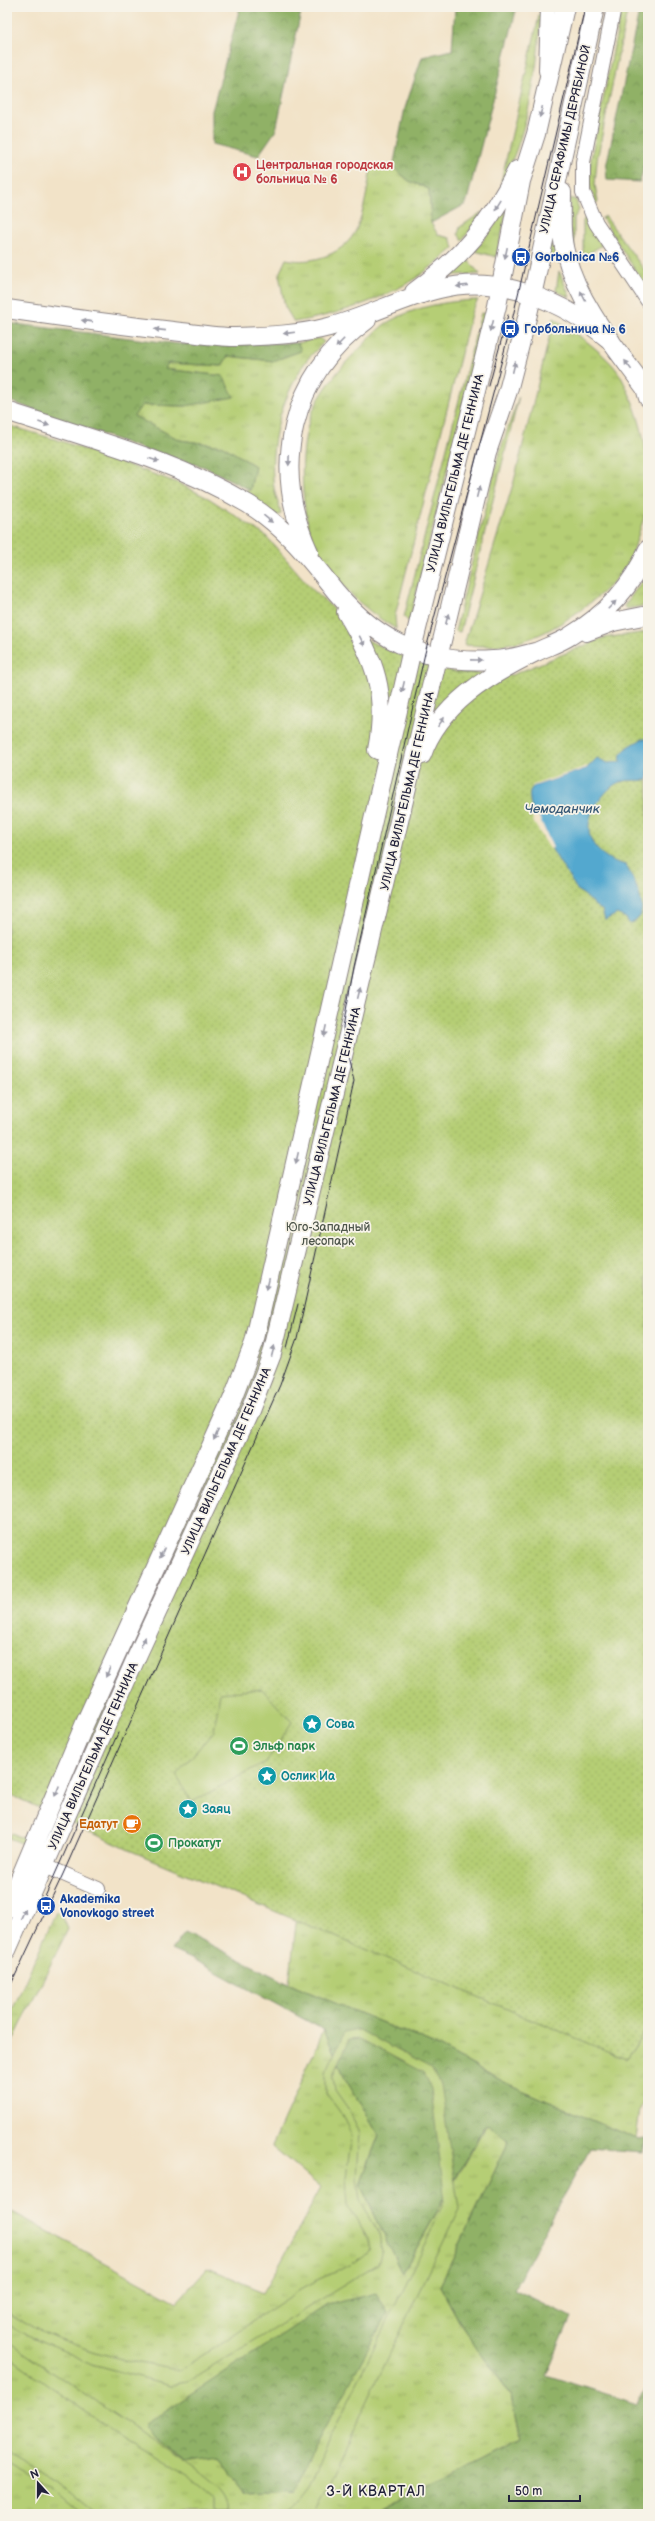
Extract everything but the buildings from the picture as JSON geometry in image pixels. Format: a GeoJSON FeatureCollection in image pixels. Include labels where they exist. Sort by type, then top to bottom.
{"type":"FeatureCollection","features":[{"type":"Feature","properties":{"kind":"main road"},"geometry":{"type":"LineString","coordinates":[[501,288],[521,181],[536,134],[565,7]]}},
{"type":"Feature","properties":{"kind":"main road","name":"УЛИЦА СЕРАФИМЫ ДЕРЯБИНОЙ"},"geometry":{"type":"LineString","coordinates":[[532,295],[564,143],[595,7]]}},
{"type":"Feature","properties":{"kind":"main road"},"geometry":{"type":"LineString","coordinates":[[400,301],[441,272],[481,232],[504,197],[536,134]]}},
{"type":"Feature","properties":{"kind":"main road"},"geometry":{"type":"LineString","coordinates":[[564,143],[561,222],[566,254],[572,275],[590,309],[647,392]]}},
{"type":"Feature","properties":{"kind":"main road"},"geometry":{"type":"LineString","coordinates":[[7,309],[125,326],[233,337],[286,334],[328,328],[381,310],[400,301],[440,288],[468,285],[501,288],[532,295],[569,310],[591,324],[611,341]]}},
{"type":"Feature","properties":{"kind":"main road","name":"УЛИЦА ВИЛЬГЕЛЬМА ДЕ ГЕННИНА"},"geometry":{"type":"LineString","coordinates":[[7,1950],[85,1723],[243,1374],[254,1343],[292,1183],[343,950],[412,649],[501,288]]}},
{"type":"Feature","properties":{"kind":"main road","name":"УЛИЦА ВИЛЬГЕЛЬМА ДЕ ГЕННИНА"},"geometry":{"type":"LineString","coordinates":[[7,1909],[37,1862],[137,1656],[249,1413],[272,1354],[407,795],[437,656],[487,452],[508,391],[532,295]]}},
{"type":"Feature","properties":{"kind":"main road"},"geometry":{"type":"LineString","coordinates":[[314,564],[296,517],[289,486],[288,458],[292,432],[299,409],[312,381],[329,355],[350,333],[381,310]]}},
{"type":"Feature","properties":{"kind":"main road"},"geometry":{"type":"LineString","coordinates":[[7,411],[117,447],[203,479],[250,506],[295,543],[364,622],[396,643],[412,649],[456,660],[494,660],[535,652]]}},
{"type":"Feature","properties":{"kind":"main road"},"geometry":{"type":"LineString","coordinates":[[570,637],[604,611],[620,596],[641,565],[648,549]]}},
{"type":"Feature","properties":{"kind":"main road"},"geometry":{"type":"LineString","coordinates":[[329,583],[364,644],[378,683],[382,708],[380,731],[357,845],[343,950]]}},
{"type":"Feature","properties":{"kind":"main road"},"geometry":{"type":"LineString","coordinates":[[407,795],[425,747],[444,717],[479,684],[535,652],[570,637],[613,622],[648,615]]}},
{"type":"Feature","properties":{"kind":"street"},"geometry":{"type":"LineString","coordinates":[[546,90],[548,7]]}},
{"type":"Feature","properties":{"kind":"street","name":"УЛИЦА СЕРАФИМЫ ДЕРЯБИНОЙ"},"geometry":{"type":"LineString","coordinates":[[614,7],[583,162],[583,192],[591,212],[648,301]]}},
{"type":"Feature","properties":{"kind":"street"},"geometry":{"type":"LineString","coordinates":[[37,1862],[98,1889]]}},
{"type":"Feature","properties":{"kind":"green space"},"geometry":{"type":"Polygon","coordinates":[[[240,7],[302,7],[276,130],[258,156],[212,144],[212,111],[240,7]]]}},
{"type":"Feature","properties":{"kind":"green space"},"geometry":{"type":"Polygon","coordinates":[[[455,7],[517,7],[466,204],[431,223],[429,189],[409,181],[393,167],[405,108],[422,57],[452,50],[455,7]]]}},
{"type":"Feature","properties":{"kind":"green space"},"geometry":{"type":"Polygon","coordinates":[[[541,7],[538,50],[531,98],[518,144],[501,182],[541,7]]]}},
{"type":"Feature","properties":{"kind":"green space"},"geometry":{"type":"Polygon","coordinates":[[[622,7],[628,7],[597,160],[595,185],[598,202],[595,203],[590,186],[591,158],[622,7]]]}},
{"type":"Feature","properties":{"kind":"green space"},"geometry":{"type":"Polygon","coordinates":[[[640,7],[648,7],[648,149],[640,182],[607,180],[606,167],[640,7]]]}},
{"type":"Feature","properties":{"kind":"green space"},"geometry":{"type":"Polygon","coordinates":[[[372,164],[393,167],[409,181],[429,189],[431,223],[438,235],[450,238],[454,248],[413,280],[385,295],[355,307],[325,316],[294,322],[285,307],[279,274],[286,259],[317,259],[337,251],[345,245],[357,228],[362,213],[372,164]]]}},
{"type":"Feature","properties":{"kind":"green space"},"geometry":{"type":"Polygon","coordinates":[[[570,198],[576,200],[579,210],[574,218],[574,249],[570,225],[570,198]]]}},
{"type":"Feature","properties":{"kind":"green space"},"geometry":{"type":"Polygon","coordinates":[[[508,207],[496,257],[475,251],[508,207]]]}},
{"type":"Feature","properties":{"kind":"green space"},"geometry":{"type":"Polygon","coordinates":[[[482,212],[462,240],[458,234],[460,227],[482,212]]]}},
{"type":"Feature","properties":{"kind":"green space"},"geometry":{"type":"Polygon","coordinates":[[[605,216],[648,275],[648,284],[642,281],[602,218],[605,216]]]}},
{"type":"Feature","properties":{"kind":"green space"},"geometry":{"type":"Polygon","coordinates":[[[585,218],[602,245],[583,257],[583,221],[585,218]]]}},
{"type":"Feature","properties":{"kind":"green space"},"geometry":{"type":"Polygon","coordinates":[[[553,232],[557,255],[545,265],[553,232]]]}},
{"type":"Feature","properties":{"kind":"green space"},"geometry":{"type":"Polygon","coordinates":[[[467,259],[480,274],[450,275],[467,259]]]}},
{"type":"Feature","properties":{"kind":"green space"},"geometry":{"type":"Polygon","coordinates":[[[559,271],[570,297],[556,291],[559,271]]]}},
{"type":"Feature","properties":{"kind":"green space"},"geometry":{"type":"Polygon","coordinates":[[[478,300],[472,310],[395,616],[396,629],[373,614],[343,586],[326,565],[312,539],[304,504],[303,485],[304,447],[307,430],[311,415],[319,398],[331,381],[351,357],[385,324],[418,309],[453,302],[478,300]]]}},
{"type":"Feature","properties":{"kind":"green space"},"geometry":{"type":"Polygon","coordinates":[[[481,313],[486,314],[409,622],[404,617],[481,313]]]}},
{"type":"Feature","properties":{"kind":"green space"},"geometry":{"type":"Polygon","coordinates":[[[554,318],[590,344],[607,359],[620,375],[634,405],[643,436],[649,485],[646,510],[629,562],[604,592],[572,616],[547,631],[521,641],[495,646],[464,645],[514,481],[554,318]]]}},
{"type":"Feature","properties":{"kind":"green space"},"geometry":{"type":"Polygon","coordinates":[[[7,323],[179,344],[298,343],[301,351],[273,361],[228,356],[222,366],[168,363],[165,369],[223,376],[234,397],[186,406],[142,405],[134,416],[180,440],[223,446],[255,466],[250,490],[205,467],[148,451],[7,400],[7,323]]]}},
{"type":"Feature","properties":{"kind":"green space"},"geometry":{"type":"Polygon","coordinates":[[[319,338],[324,342],[306,361],[296,378],[278,423],[273,456],[275,491],[281,514],[277,516],[241,492],[250,490],[255,466],[223,446],[180,440],[133,416],[142,405],[186,406],[223,376],[164,369],[168,363],[222,366],[228,356],[273,361],[300,351],[298,343],[319,338]]]}},
{"type":"Feature","properties":{"kind":"green space"},"geometry":{"type":"Polygon","coordinates":[[[519,396],[460,632],[455,631],[498,457],[519,396]]]}},
{"type":"Feature","properties":{"kind":"green space","name":"Юго-Западный лесопарк"},"geometry":{"type":"Polygon","coordinates":[[[7,425],[61,441],[178,483],[210,499],[266,536],[312,589],[369,641],[416,662],[459,673],[512,675],[603,638],[648,632],[648,2032],[646,2031],[626,2059],[129,1850],[7,1793],[7,425]]]}},
{"type":"Feature","properties":{"kind":"green space"},"geometry":{"type":"Polygon","coordinates":[[[648,573],[648,605],[626,609],[624,606],[648,573]]]}},
{"type":"Feature","properties":{"kind":"green space"},"geometry":{"type":"Polygon","coordinates":[[[455,668],[478,670],[461,683],[455,668]]]}},
{"type":"Feature","properties":{"kind":"green space","name":"Эльф парк"},"geometry":{"type":"Polygon","coordinates":[[[262,1689],[292,1722],[267,1761],[192,1802],[176,1775],[214,1731],[220,1693],[262,1689]]]}},
{"type":"Feature","properties":{"kind":"green space"},"geometry":{"type":"Polygon","coordinates":[[[12,1833],[27,1840],[21,1843],[9,1838],[12,1833]]]}},
{"type":"Feature","properties":{"kind":"green space"},"geometry":{"type":"Polygon","coordinates":[[[298,1907],[626,2059],[646,2031],[648,2032],[648,2093],[640,2109],[636,2139],[508,2084],[429,2042],[289,1984],[298,1907]]]}},
{"type":"Feature","properties":{"kind":"green space"},"geometry":{"type":"Polygon","coordinates":[[[56,1912],[61,1913],[68,1929],[9,2049],[7,2043],[7,2022],[56,1912]]]}},
{"type":"Feature","properties":{"kind":"green space"},"geometry":{"type":"Polygon","coordinates":[[[185,1932],[289,1984],[429,2042],[508,2084],[636,2139],[646,2138],[643,2152],[590,2148],[514,2289],[571,2317],[546,2375],[638,2404],[648,2383],[648,2514],[389,2514],[380,2506],[444,2481],[521,2441],[512,2396],[465,2332],[440,2286],[509,2141],[486,2124],[402,2274],[360,2184],[379,2135],[346,2080],[324,2030],[196,1961],[171,1950],[185,1932]]]}},
{"type":"Feature","properties":{"kind":"green space"},"geometry":{"type":"Polygon","coordinates":[[[324,2030],[346,2080],[379,2135],[360,2184],[402,2274],[487,2124],[509,2141],[440,2286],[465,2332],[512,2396],[521,2441],[444,2481],[380,2506],[389,2514],[7,2514],[7,2209],[177,2302],[207,2268],[264,2292],[321,2188],[272,2146],[324,2030]],[[217,2458],[244,2492],[291,2490],[217,2458]]]}},
{"type":"Feature","properties":{"kind":"green space"},"geometry":{"type":"Polygon","coordinates":[[[359,2030],[431,2068],[440,2085],[459,2208],[315,2512],[313,2514],[285,2514],[307,2486],[445,2202],[431,2089],[424,2073],[360,2039],[349,2040],[333,2077],[335,2090],[347,2107],[360,2132],[357,2178],[360,2201],[379,2233],[382,2251],[378,2264],[188,2382],[170,2385],[95,2365],[21,2332],[7,2324],[7,2312],[47,2334],[90,2350],[134,2362],[179,2370],[301,2289],[346,2267],[363,2256],[370,2249],[368,2238],[348,2205],[346,2177],[352,2135],[340,2112],[326,2093],[326,2072],[344,2033],[359,2030]]]}},
{"type":"Feature","properties":{"kind":"green space"},"geometry":{"type":"Polygon","coordinates":[[[376,2293],[387,2314],[291,2490],[244,2492],[217,2458],[187,2463],[154,2439],[144,2425],[327,2305],[376,2293]]]}},
{"type":"Feature","properties":{"kind":"green space"},"geometry":{"type":"Polygon","coordinates":[[[7,2341],[197,2471],[214,2485],[223,2495],[228,2507],[228,2514],[214,2514],[214,2500],[192,2482],[115,2433],[7,2355],[7,2341]]]}},
{"type":"Feature","properties":{"kind":"green space"},"geometry":{"type":"Polygon","coordinates":[[[7,2452],[56,2481],[96,2514],[82,2514],[51,2488],[7,2463],[7,2452]]]}},
{"type":"Feature","properties":{"kind":"water","name":"Чемоданчик"},"geometry":{"type":"Polygon","coordinates":[[[642,739],[648,739],[648,780],[623,781],[612,786],[594,808],[590,819],[589,830],[591,839],[596,848],[614,861],[626,865],[637,889],[642,906],[641,914],[637,920],[629,924],[626,918],[617,914],[605,920],[602,910],[595,906],[585,895],[578,891],[537,821],[531,806],[530,794],[534,786],[587,768],[597,758],[608,763],[620,762],[621,754],[628,747],[642,739]]]}},
{"type":"Feature","properties":{"kind":"pier"},"geometry":{"type":"Polygon","coordinates":[[[587,766],[587,768],[531,787],[533,785],[587,766]]]}},
{"type":"Feature","properties":{"kind":"pier"},"geometry":{"type":"Polygon","coordinates":[[[536,810],[553,848],[550,849],[534,823],[531,813],[536,810]]]}},
{"type":"Feature","properties":{"kind":"tram line"},"geometry":{"type":"LineString","coordinates":[[7,1993],[63,1874],[280,1385],[297,1338],[354,1081],[346,1048],[343,1027],[354,967],[425,653],[510,329],[585,7]]}},
{"type":"Feature","properties":{"kind":"tram line"},"geometry":{"type":"LineString","coordinates":[[489,386],[508,315]]}},
{"type":"Feature","properties":{"kind":"tram line"},"geometry":{"type":"LineString","coordinates":[[287,1348],[298,1304]]}},
{"type":"Feature","properties":{"kind":"tram line"},"geometry":{"type":"LineString","coordinates":[[40,1908],[118,1733]]}},
{"type":"Feature","properties":{"kind":"place","name":"Центральная городская больница № 6"},"geometry":{"type":"Point","coordinates":[242,172]}},
{"type":"Feature","properties":{"kind":"place","name":"Gorbolnica №6"},"geometry":{"type":"Point","coordinates":[521,257]}},
{"type":"Feature","properties":{"kind":"place","name":"Горбольница № 6"},"geometry":{"type":"Point","coordinates":[510,329]}},
{"type":"Feature","properties":{"kind":"place","name":"Сова"},"geometry":{"type":"Point","coordinates":[312,1724]}},
{"type":"Feature","properties":{"kind":"place","name":"Эльф парк"},"geometry":{"type":"Point","coordinates":[239,1746]}},
{"type":"Feature","properties":{"kind":"place","name":"Ослик Иа"},"geometry":{"type":"Point","coordinates":[267,1776]}},
{"type":"Feature","properties":{"kind":"place","name":"Заяц"},"geometry":{"type":"Point","coordinates":[188,1809]}},
{"type":"Feature","properties":{"kind":"place","name":"Едатут"},"geometry":{"type":"Point","coordinates":[132,1824]}},
{"type":"Feature","properties":{"kind":"place","name":"Прокатут"},"geometry":{"type":"Point","coordinates":[154,1843]}},
{"type":"Feature","properties":{"kind":"place","name":"Akademika Vonovkogo street"},"geometry":{"type":"Point","coordinates":[46,1906]}},
{"type":"Feature","properties":{"kind":"district","name":"3-Й КВАРТАЛ"},"geometry":{"type":"Point","coordinates":[376,2491]}}]}
